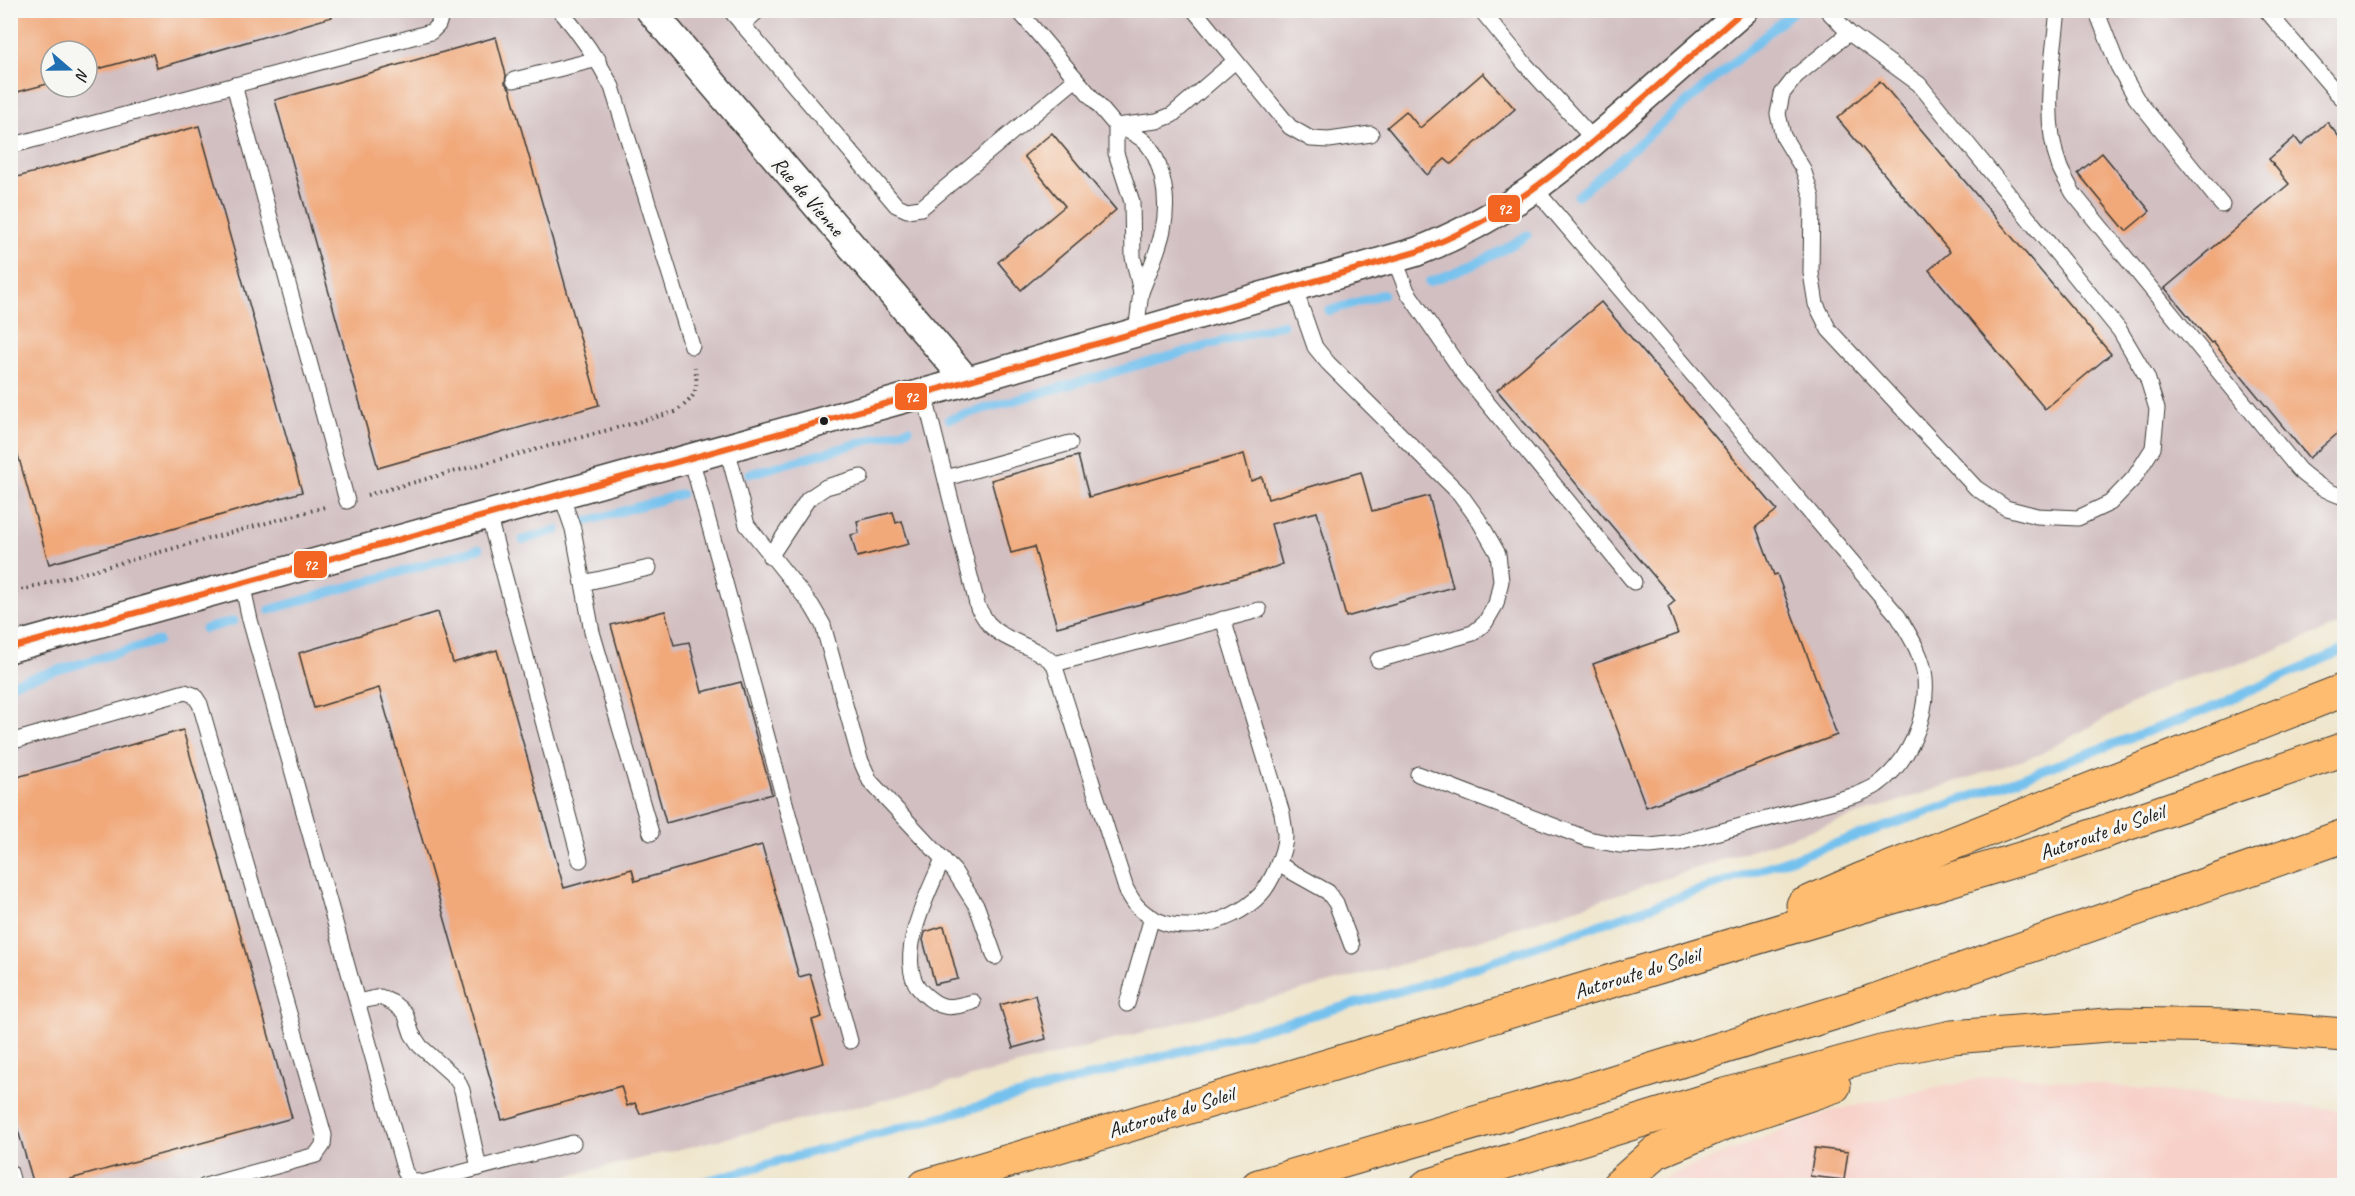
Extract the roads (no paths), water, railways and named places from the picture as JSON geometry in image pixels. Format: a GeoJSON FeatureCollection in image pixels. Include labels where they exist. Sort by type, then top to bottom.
{"type":"FeatureCollection","features":[{"type":"Feature","properties":{"kind":"main road"},"geometry":{"type":"LineString","coordinates":[[1675,962],[1862,879],[2344,690]]}},
{"type":"Feature","properties":{"kind":"main road","name":"Autoroute du Soleil"},"geometry":{"type":"LineString","coordinates":[[925,1185],[2057,848],[2344,749]]}},
{"type":"Feature","properties":{"kind":"main road"},"geometry":{"type":"LineString","coordinates":[[1258,1185],[1574,1094],[1867,1003],[2344,836]]}},
{"type":"Feature","properties":{"kind":"main road"},"geometry":{"type":"LineString","coordinates":[[1427,1185],[1725,1095],[1881,1052],[1952,1037],[2120,1024],[2229,1026],[2344,1035]]}},
{"type":"Feature","properties":{"kind":"main road"},"geometry":{"type":"LineString","coordinates":[[1618,1185],[1656,1152],[1730,1121],[1884,1070],[2064,1027]]}},
{"type":"Feature","properties":{"kind":"main road"},"geometry":{"type":"LineString","coordinates":[[1314,1185],[1574,1094]]}},
{"type":"Feature","properties":{"kind":"street","name":"Rue de Vienne"},"geometry":{"type":"LineString","coordinates":[[650,10],[967,381]]}},
{"type":"Feature","properties":{"kind":"street"},"geometry":{"type":"LineString","coordinates":[[12,641],[242,583],[967,381],[1394,258],[1460,234],[1484,222],[1535,189],[1595,141],[1744,10]]}},
{"type":"Feature","properties":{"kind":"lane"},"geometry":{"type":"LineString","coordinates":[[10,146],[431,32],[438,25],[443,10]]}},
{"type":"Feature","properties":{"kind":"lane"},"geometry":{"type":"LineString","coordinates":[[560,10],[598,59],[612,87],[692,346]]}},
{"type":"Feature","properties":{"kind":"lane"},"geometry":{"type":"LineString","coordinates":[[730,10],[896,205],[907,210],[921,208],[1076,79]]}},
{"type":"Feature","properties":{"kind":"lane"},"geometry":{"type":"LineString","coordinates":[[742,25],[759,10]]}},
{"type":"Feature","properties":{"kind":"lane"},"geometry":{"type":"LineString","coordinates":[[1018,10],[1116,126],[1135,133],[1149,144],[1158,162],[1167,197],[1166,225],[1141,292],[1136,332]]}},
{"type":"Feature","properties":{"kind":"lane"},"geometry":{"type":"LineString","coordinates":[[1194,10],[1290,127],[1311,139],[1329,140],[1371,134]]}},
{"type":"Feature","properties":{"kind":"lane"},"geometry":{"type":"LineString","coordinates":[[1481,10],[1525,64],[1595,141]]}},
{"type":"Feature","properties":{"kind":"lane"},"geometry":{"type":"LineString","coordinates":[[1827,10],[1850,33],[1919,84],[2120,331],[2146,377],[2157,409],[2153,448],[2134,478],[2110,503],[2078,518],[2037,516],[2007,508],[1976,488],[1829,330],[1816,304],[1812,273],[1812,197],[1803,169],[1783,136],[1778,114],[1782,94],[1796,76],[1850,33]]}},
{"type":"Feature","properties":{"kind":"lane"},"geometry":{"type":"LineString","coordinates":[[2058,10],[2049,109],[2058,160],[2073,193],[2299,470],[2315,484],[2344,497]]}},
{"type":"Feature","properties":{"kind":"lane"},"geometry":{"type":"LineString","coordinates":[[2096,10],[2118,66],[2136,98],[2222,205]]}},
{"type":"Feature","properties":{"kind":"lane"},"geometry":{"type":"LineString","coordinates":[[2266,10],[2344,100]]}},
{"type":"Feature","properties":{"kind":"lane"},"geometry":{"type":"LineString","coordinates":[[514,80],[598,59]]}},
{"type":"Feature","properties":{"kind":"lane"},"geometry":{"type":"LineString","coordinates":[[1116,126],[1157,121],[1172,115],[1235,61]]}},
{"type":"Feature","properties":{"kind":"lane"},"geometry":{"type":"LineString","coordinates":[[234,85],[347,501]]}},
{"type":"Feature","properties":{"kind":"lane"},"geometry":{"type":"LineString","coordinates":[[1116,126],[1116,153],[1131,202],[1133,257],[1141,292]]}},
{"type":"Feature","properties":{"kind":"lane"},"geometry":{"type":"LineString","coordinates":[[1418,774],[1588,839],[1619,845],[1650,846],[1678,843],[1856,795],[1877,785],[1897,766],[1911,746],[1922,718],[1925,678],[1915,645],[1898,616],[1535,189]]}},
{"type":"Feature","properties":{"kind":"lane"},"geometry":{"type":"LineString","coordinates":[[1394,258],[1407,291],[1462,373],[1634,582]]}},
{"type":"Feature","properties":{"kind":"lane"},"geometry":{"type":"LineString","coordinates":[[1294,287],[1315,347],[1328,363],[1460,494],[1478,519],[1498,554],[1501,581],[1496,604],[1485,623],[1473,633],[1378,660]]}},
{"type":"Feature","properties":{"kind":"lane"},"geometry":{"type":"LineString","coordinates":[[924,393],[978,608],[988,624],[999,633],[1031,647],[1045,655],[1054,664],[1126,889],[1136,905],[1152,916],[1171,924],[1205,925],[1236,914],[1262,894],[1278,864],[1285,838],[1282,813],[1223,620]]}},
{"type":"Feature","properties":{"kind":"lane"},"geometry":{"type":"LineString","coordinates":[[946,478],[1071,443]]}},
{"type":"Feature","properties":{"kind":"lane"},"geometry":{"type":"LineString","coordinates":[[727,448],[747,525],[812,606],[823,625],[860,759],[870,781],[954,870],[978,907],[995,957]]}},
{"type":"Feature","properties":{"kind":"lane"},"geometry":{"type":"LineString","coordinates":[[691,458],[850,1041]]}},
{"type":"Feature","properties":{"kind":"lane"},"geometry":{"type":"LineString","coordinates":[[770,556],[808,499],[826,487],[861,477]]}},
{"type":"Feature","properties":{"kind":"lane"},"geometry":{"type":"LineString","coordinates":[[561,494],[573,529],[592,632],[651,832]]}},
{"type":"Feature","properties":{"kind":"lane"},"geometry":{"type":"LineString","coordinates":[[488,514],[580,860]]}},
{"type":"Feature","properties":{"kind":"lane"},"geometry":{"type":"LineString","coordinates":[[583,583],[649,568]]}},
{"type":"Feature","properties":{"kind":"lane"},"geometry":{"type":"LineString","coordinates":[[242,583],[250,620],[405,1172],[411,1180],[422,1183],[573,1143]]}},
{"type":"Feature","properties":{"kind":"lane"},"geometry":{"type":"LineString","coordinates":[[1054,664],[1259,610]]}},
{"type":"Feature","properties":{"kind":"lane"},"geometry":{"type":"LineString","coordinates":[[10,742],[185,692],[194,695],[200,704],[324,1135],[322,1145],[316,1155],[205,1185]]}},
{"type":"Feature","properties":{"kind":"lane"},"geometry":{"type":"LineString","coordinates":[[943,859],[919,913],[912,939],[911,968],[920,990],[934,1003],[949,1008],[973,1002]]}},
{"type":"Feature","properties":{"kind":"lane"},"geometry":{"type":"LineString","coordinates":[[1278,864],[1328,892],[1336,903],[1352,946]]}},
{"type":"Feature","properties":{"kind":"lane"},"geometry":{"type":"LineString","coordinates":[[1127,1004],[1152,916]]}},
{"type":"Feature","properties":{"kind":"lane"},"geometry":{"type":"LineString","coordinates":[[357,1002],[380,997],[393,1003],[405,1013],[412,1034],[420,1046],[457,1079],[462,1090],[479,1168]]}},
{"type":"Feature","properties":{"kind":"lane"},"geometry":{"type":"LineString","coordinates":[[10,1172],[14,1185]]}},
{"type":"Feature","properties":{"kind":"waterway"},"geometry":{"type":"LineString","coordinates":[[1577,196],[1795,10]]}},
{"type":"Feature","properties":{"kind":"waterway"},"geometry":{"type":"LineString","coordinates":[[1429,282],[1492,256],[1527,235]]}},
{"type":"Feature","properties":{"kind":"waterway"},"geometry":{"type":"LineString","coordinates":[[1329,311],[1383,294]]}},
{"type":"Feature","properties":{"kind":"waterway"},"geometry":{"type":"LineString","coordinates":[[949,419],[1283,324]]}},
{"type":"Feature","properties":{"kind":"waterway"},"geometry":{"type":"LineString","coordinates":[[749,474],[909,429]]}},
{"type":"Feature","properties":{"kind":"waterway"},"geometry":{"type":"LineString","coordinates":[[585,522],[681,494]]}},
{"type":"Feature","properties":{"kind":"waterway"},"geometry":{"type":"LineString","coordinates":[[523,540],[557,530]]}},
{"type":"Feature","properties":{"kind":"waterway"},"geometry":{"type":"LineString","coordinates":[[269,610],[479,549]]}},
{"type":"Feature","properties":{"kind":"waterway"},"geometry":{"type":"LineString","coordinates":[[205,629],[234,621]]}},
{"type":"Feature","properties":{"kind":"waterway"},"geometry":{"type":"LineString","coordinates":[[10,684],[158,641]]}},
{"type":"Feature","properties":{"kind":"waterway"},"geometry":{"type":"LineString","coordinates":[[688,1186],[1426,984],[1936,809],[2206,710],[2344,650]]}}]}
